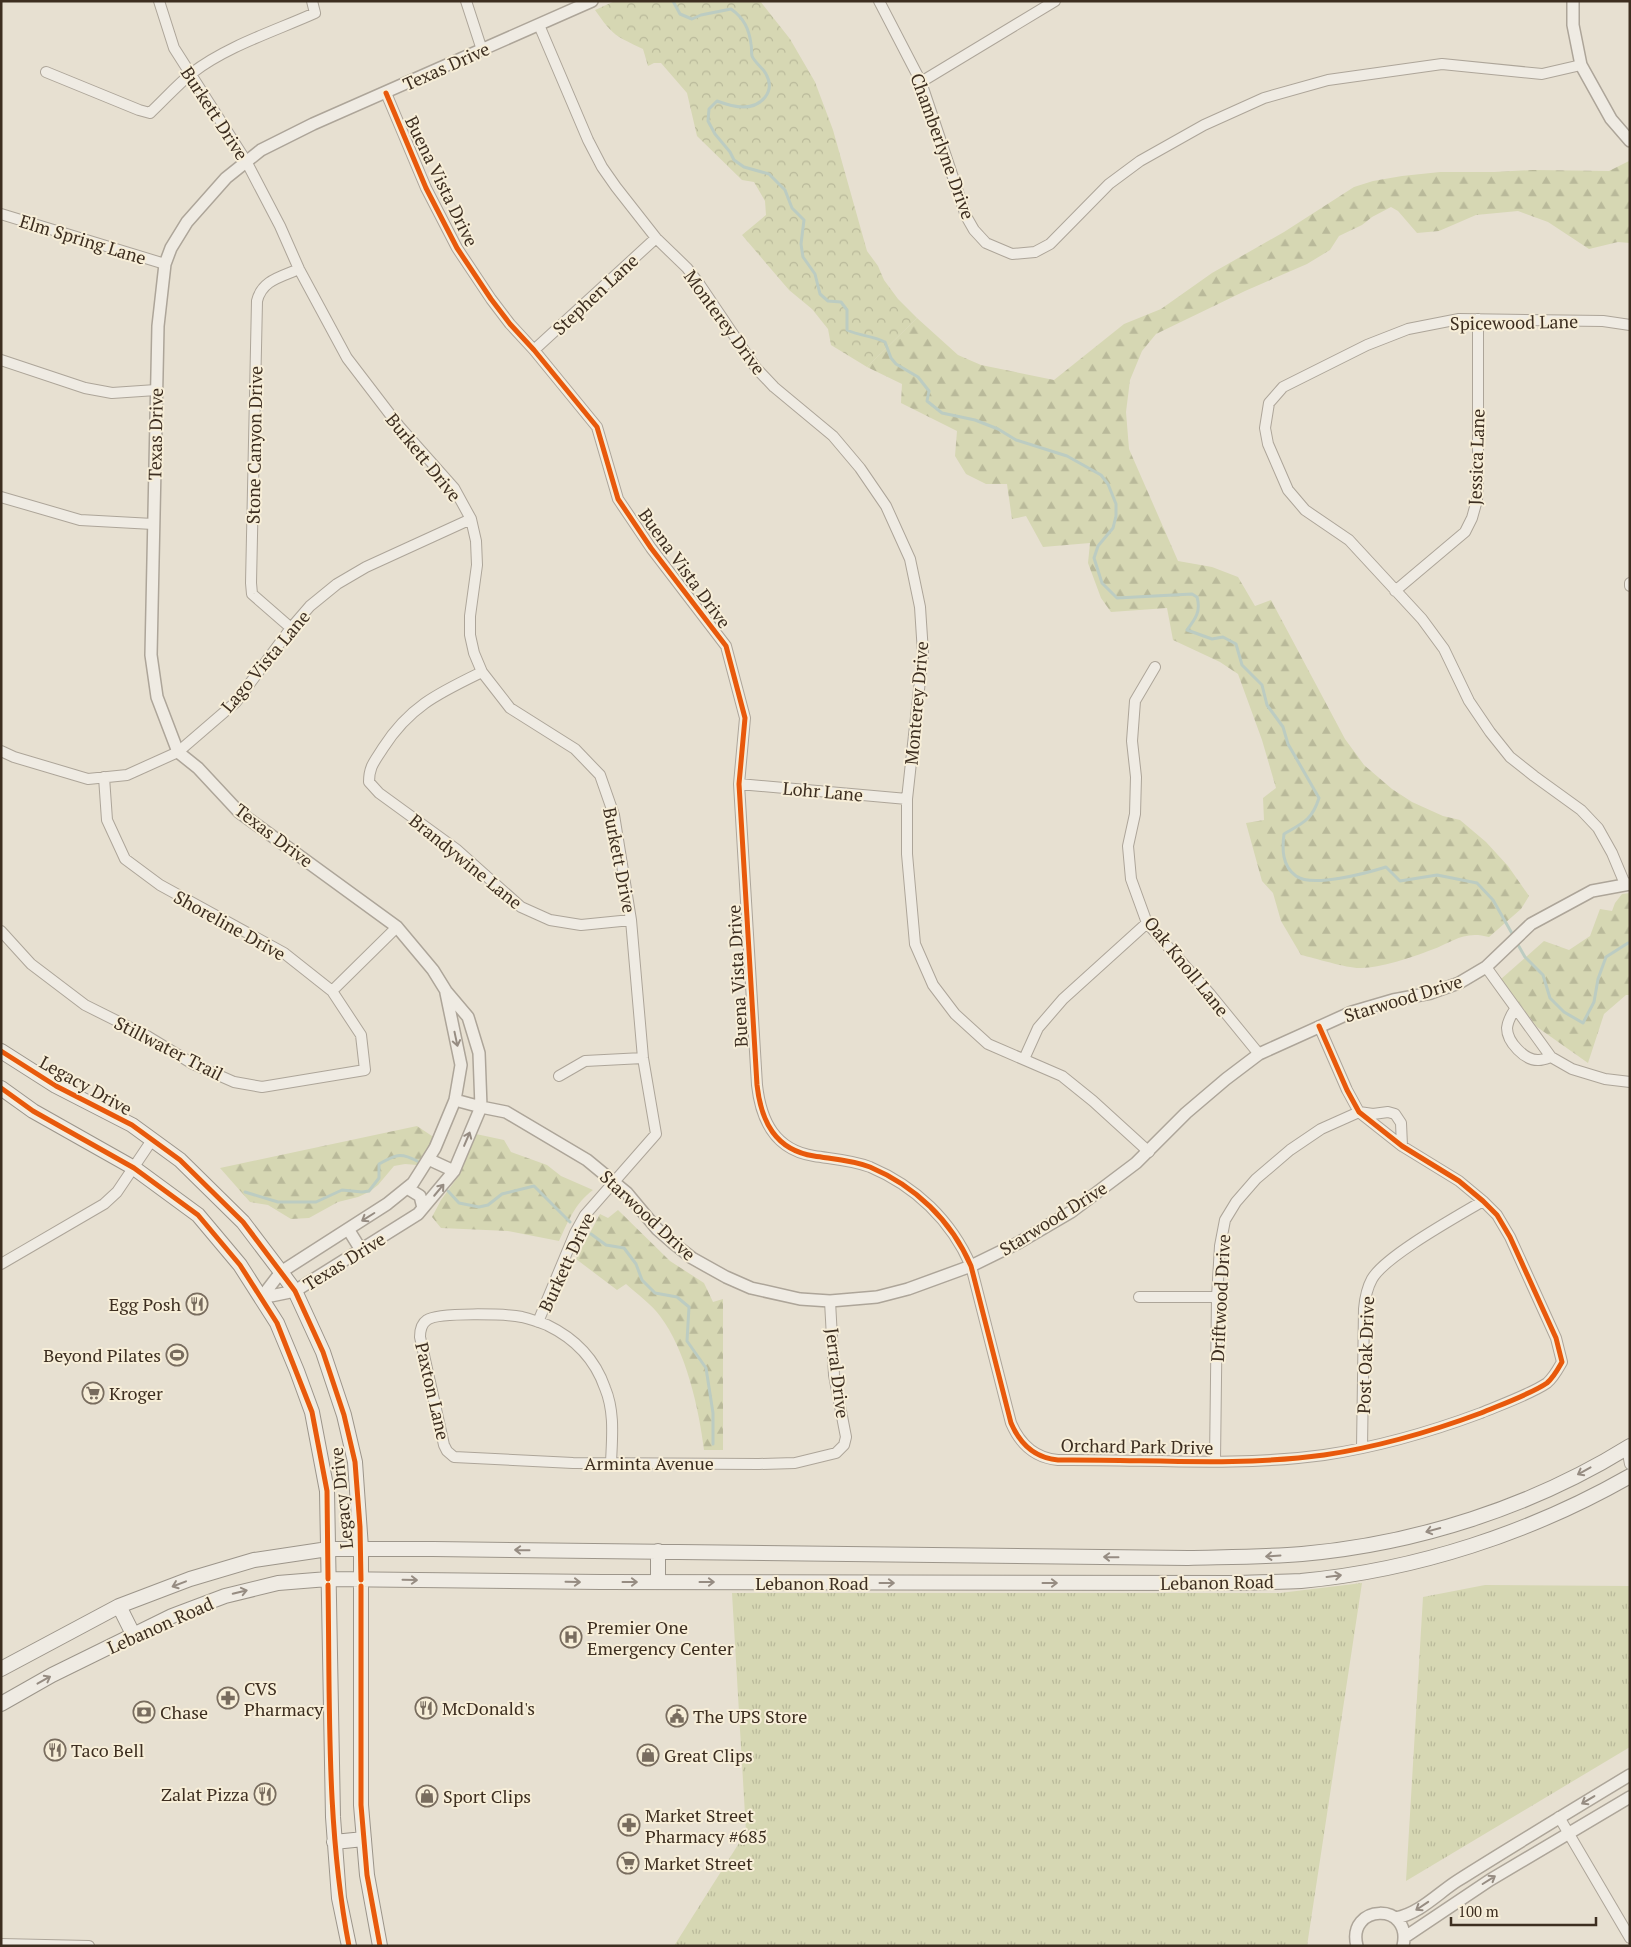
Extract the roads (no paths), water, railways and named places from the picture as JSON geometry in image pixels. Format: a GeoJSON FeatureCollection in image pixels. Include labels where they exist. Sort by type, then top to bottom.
{"type":"FeatureCollection","features":[{"type":"Feature","properties":{"kind":"main road","name":"Legacy Drive"},"geometry":{"type":"LineString","coordinates":[[1,1051],[56,1086],[132,1126],[180,1160],[243,1222],[281,1272],[295,1291],[323,1352],[344,1415],[355,1462],[361,1548],[361,1805],[367,1874],[380,1946]]}},
{"type":"Feature","properties":{"kind":"main road","name":"Legacy Drive"},"geometry":{"type":"LineString","coordinates":[[1,1088],[33,1111],[134,1168],[198,1215],[240,1265],[277,1323],[312,1412],[327,1491],[334,1842],[340,1898],[348,1946]]}},
{"type":"Feature","properties":{"kind":"main road","name":"Lebanon Road"},"geometry":{"type":"LineString","coordinates":[[1,1669],[119,1606],[190,1579],[254,1560],[328,1549],[1188,1558],[1264,1557],[1303,1554],[1380,1542],[1461,1522],[1535,1495],[1629,1448]]}},
{"type":"Feature","properties":{"kind":"main road","name":"Lebanon Road"},"geometry":{"type":"LineString","coordinates":[[1,1704],[52,1675],[172,1616],[225,1596],[278,1583],[328,1579],[658,1582],[1240,1583],[1301,1581],[1357,1574],[1425,1559],[1484,1541],[1536,1523],[1591,1498],[1630,1476]]}},
{"type":"Feature","properties":{"kind":"main road"},"geometry":{"type":"LineString","coordinates":[[658,1551],[658,1582]]}},
{"type":"Feature","properties":{"kind":"main road"},"geometry":{"type":"LineString","coordinates":[[119,1606],[134,1636]]}},
{"type":"Feature","properties":{"kind":"main road"},"geometry":{"type":"LineString","coordinates":[[334,1842],[364,1839]]}},
{"type":"Feature","properties":{"kind":"street","name":"Burkett Drive"},"geometry":{"type":"LineString","coordinates":[[159,1],[174,48],[246,160],[280,226],[298,269],[347,358],[399,426],[454,488],[471,519],[478,565],[470,616],[470,635],[474,653],[482,672],[510,708],[575,749],[600,775],[614,815],[631,920],[643,1058],[656,1134],[589,1210],[579,1224],[538,1322]]}},
{"type":"Feature","properties":{"kind":"street"},"geometry":{"type":"LineString","coordinates":[[46,72],[150,113],[191,74],[231,49],[315,13],[312,1]]}},
{"type":"Feature","properties":{"kind":"street"},"geometry":{"type":"LineString","coordinates":[[466,1],[482,50]]}},
{"type":"Feature","properties":{"kind":"street","name":"Texas Drive"},"geometry":{"type":"LineString","coordinates":[[261,1298],[295,1291],[418,1214],[454,1171],[481,1108],[479,1053],[468,1017],[397,927],[239,812],[198,768],[178,752],[157,697],[151,655],[158,326],[165,264],[171,248],[187,222],[226,178],[246,160],[261,150],[287,136],[592,1]]}},
{"type":"Feature","properties":{"kind":"street","name":"Chamberlyne Drive"},"geometry":{"type":"LineString","coordinates":[[879,1],[921,82],[966,216],[974,230],[986,243],[1012,254],[1035,252],[1050,244],[1109,184],[1140,161],[1204,125],[1264,98],[1328,80],[1442,64],[1542,74],[1581,65]]}},
{"type":"Feature","properties":{"kind":"street"},"geometry":{"type":"LineString","coordinates":[[921,82],[1055,1]]}},
{"type":"Feature","properties":{"kind":"street"},"geometry":{"type":"LineString","coordinates":[[1573,1],[1573,25],[1581,65],[1611,119],[1630,142]]}},
{"type":"Feature","properties":{"kind":"street","name":"Monterey Drive"},"geometry":{"type":"LineString","coordinates":[[539,26],[575,111],[602,167],[656,238],[687,268],[756,368],[774,387],[833,436],[860,468],[886,506],[910,559],[920,607],[923,653],[908,799],[907,854],[914,944],[933,985],[955,1014],[988,1044],[1062,1076],[1093,1100],[1149,1152]]}},
{"type":"Feature","properties":{"kind":"street","name":"Buena Vista Drive"},"geometry":{"type":"LineString","coordinates":[[386,93],[426,188],[457,248],[496,306],[597,427],[618,499],[651,548],[726,646],[745,718],[739,784],[758,1098],[768,1127],[785,1144]]}},
{"type":"Feature","properties":{"kind":"street","name":"Elm Spring Lane"},"geometry":{"type":"LineString","coordinates":[[1,214],[165,264]]}},
{"type":"Feature","properties":{"kind":"street","name":"Stephen Lane"},"geometry":{"type":"LineString","coordinates":[[534,350],[656,238]]}},
{"type":"Feature","properties":{"kind":"street","name":"Stone Canyon Drive"},"geometry":{"type":"LineString","coordinates":[[291,628],[252,594],[253,448],[257,301],[259,291],[264,285],[298,269]]}},
{"type":"Feature","properties":{"kind":"street","name":"Spicewood Lane"},"geometry":{"type":"LineString","coordinates":[[1395,590],[1349,540],[1305,510],[1288,490],[1268,444],[1265,428],[1269,403],[1283,387],[1367,345],[1408,329],[1459,319],[1603,321],[1630,325]]}},
{"type":"Feature","properties":{"kind":"street","name":"Jessica Lane"},"geometry":{"type":"LineString","coordinates":[[1395,590],[1465,532],[1472,518],[1477,500],[1478,477],[1478,319]]}},
{"type":"Feature","properties":{"kind":"street"},"geometry":{"type":"LineString","coordinates":[[1,360],[85,388],[112,393],[156,390]]}},
{"type":"Feature","properties":{"kind":"street"},"geometry":{"type":"LineString","coordinates":[[1,497],[80,520],[153,524]]}},
{"type":"Feature","properties":{"kind":"street","name":"Lago Vista Lane"},"geometry":{"type":"LineString","coordinates":[[1,751],[14,757],[88,779],[127,775],[178,752],[236,702],[291,628],[310,606],[337,584],[387,557],[471,519]]}},
{"type":"Feature","properties":{"kind":"street"},"geometry":{"type":"LineString","coordinates":[[1395,590],[1422,619],[1444,649],[1469,701],[1510,757],[1581,810],[1598,828],[1627,884]]}},
{"type":"Feature","properties":{"kind":"street","name":"Oak Knoll Lane"},"geometry":{"type":"LineString","coordinates":[[1155,666],[1135,701],[1132,741],[1136,777],[1135,814],[1128,846],[1131,879],[1147,923],[1210,994],[1259,1054]]}},
{"type":"Feature","properties":{"kind":"street","name":"Brandywine Lane"},"geometry":{"type":"LineString","coordinates":[[482,672],[446,690],[420,706],[402,721],[369,770],[369,782],[379,793],[456,849],[521,907],[550,920],[581,925],[631,920]]}},
{"type":"Feature","properties":{"kind":"street","name":"Shoreline Drive"},"geometry":{"type":"LineString","coordinates":[[104,777],[107,820],[125,859],[160,885],[284,953],[332,991],[361,1035],[366,1070]]}},
{"type":"Feature","properties":{"kind":"street","name":"Lohr Lane"},"geometry":{"type":"LineString","coordinates":[[739,784],[908,799]]}},
{"type":"Feature","properties":{"kind":"street","name":"Starwood Drive"},"geometry":{"type":"LineString","coordinates":[[455,1100],[481,1108],[506,1112],[571,1149],[614,1182],[685,1253],[732,1280],[767,1292],[800,1299],[830,1301],[885,1295],[971,1266],[1018,1243],[1071,1212],[1149,1152],[1186,1113],[1259,1054],[1352,1012],[1393,1000],[1431,993],[1459,983],[1486,967],[1531,924],[1592,891],[1627,884]]}},
{"type":"Feature","properties":{"kind":"street"},"geometry":{"type":"LineString","coordinates":[[1024,1059],[1038,1028],[1063,999],[1147,923]]}},
{"type":"Feature","properties":{"kind":"street"},"geometry":{"type":"LineString","coordinates":[[332,991],[397,927]]}},
{"type":"Feature","properties":{"kind":"street","name":"Stillwater Trail"},"geometry":{"type":"LineString","coordinates":[[1,931],[31,964],[85,1005],[147,1036],[193,1064],[234,1082],[262,1087],[366,1070]]}},
{"type":"Feature","properties":{"kind":"street"},"geometry":{"type":"LineString","coordinates":[[1486,967],[1551,1057],[1572,1069],[1604,1079],[1630,1082]]}},
{"type":"Feature","properties":{"kind":"street","name":"Texas Drive"},"geometry":{"type":"LineString","coordinates":[[261,1298],[281,1272],[387,1204],[413,1183],[435,1148],[455,1100],[461,1065],[446,991]]}},
{"type":"Feature","properties":{"kind":"street"},"geometry":{"type":"LineString","coordinates":[[1515,1009],[1510,1016],[1507,1027],[1515,1046],[1530,1058],[1540,1060],[1551,1057]]}},
{"type":"Feature","properties":{"kind":"street"},"geometry":{"type":"LineString","coordinates":[[1319,1026],[1347,1090],[1359,1112],[1402,1146],[1459,1181],[1483,1201]]}},
{"type":"Feature","properties":{"kind":"street"},"geometry":{"type":"LineString","coordinates":[[559,1076],[585,1061],[643,1058]]}},
{"type":"Feature","properties":{"kind":"street"},"geometry":{"type":"LineString","coordinates":[[1359,1112],[1373,1114],[1388,1112],[1395,1114],[1401,1123],[1402,1146]]}},
{"type":"Feature","properties":{"kind":"street","name":"Driftwood Drive"},"geometry":{"type":"LineString","coordinates":[[1215,1461],[1217,1297],[1220,1246],[1225,1220],[1236,1202],[1256,1179],[1290,1150],[1321,1129],[1359,1112]]}},
{"type":"Feature","properties":{"kind":"street"},"geometry":{"type":"LineString","coordinates":[[1,1264],[104,1204],[117,1192],[152,1140]]}},
{"type":"Feature","properties":{"kind":"street","name":"Orchard Park Drive"},"geometry":{"type":"LineString","coordinates":[[785,1144],[806,1155],[844,1160],[863,1165],[896,1181],[924,1200],[942,1218],[960,1243],[971,1266],[1009,1415],[1015,1431],[1027,1447],[1045,1458],[1058,1460],[1215,1461],[1289,1458],[1362,1448],[1432,1430],[1498,1406],[1547,1383],[1556,1373],[1562,1362],[1556,1338],[1510,1237],[1497,1216],[1483,1201]]}},
{"type":"Feature","properties":{"kind":"street"},"geometry":{"type":"LineString","coordinates":[[428,1159],[454,1171]]}},
{"type":"Feature","properties":{"kind":"street"},"geometry":{"type":"LineString","coordinates":[[407,1188],[420,1196],[423,1208]]}},
{"type":"Feature","properties":{"kind":"street","name":"Post Oak Drive"},"geometry":{"type":"LineString","coordinates":[[1362,1448],[1364,1308],[1367,1291],[1373,1277],[1384,1265],[1402,1251],[1483,1201]]}},
{"type":"Feature","properties":{"kind":"street"},"geometry":{"type":"LineString","coordinates":[[348,1229],[361,1250]]}},
{"type":"Feature","properties":{"kind":"street"},"geometry":{"type":"LineString","coordinates":[[1139,1297],[1217,1297]]}},
{"type":"Feature","properties":{"kind":"street","name":"Jerral Drive"},"geometry":{"type":"LineString","coordinates":[[830,1301],[834,1374],[846,1438],[844,1445]]}},
{"type":"Feature","properties":{"kind":"street","name":"Paxton Lane"},"geometry":{"type":"LineString","coordinates":[[450,1455],[441,1434],[421,1342],[421,1327],[428,1319],[440,1316],[509,1316],[538,1322]]}},
{"type":"Feature","properties":{"kind":"street"},"geometry":{"type":"LineString","coordinates":[[538,1322],[558,1331],[575,1343],[586,1354],[600,1376],[606,1390],[611,1412],[611,1463]]}},
{"type":"Feature","properties":{"kind":"street","name":"Arminta Avenue"},"geometry":{"type":"LineString","coordinates":[[450,1455],[474,1459],[611,1463],[776,1464],[830,1456],[841,1450],[844,1445]]}},
{"type":"Feature","properties":{"kind":"street"},"geometry":{"type":"LineString","coordinates":[[1629,1448],[1630,1464]]}},
{"type":"Feature","properties":{"kind":"street"},"geometry":{"type":"LineString","coordinates":[[1396,1918],[1406,1916],[1418,1910],[1453,1883],[1630,1775]]}},
{"type":"Feature","properties":{"kind":"street"},"geometry":{"type":"LineString","coordinates":[[1356,1946],[1355,1936],[1357,1928],[1367,1916],[1382,1913],[1396,1918],[1401,1924],[1404,1941],[1490,1880],[1630,1797]]}},
{"type":"Feature","properties":{"kind":"street"},"geometry":{"type":"LineString","coordinates":[[1559,1817],[1630,1938]]}},
{"type":"Feature","properties":{"kind":"street"},"geometry":{"type":"LineString","coordinates":[[1,1944],[89,1946]]}},
{"type":"Feature","properties":{"kind":"waterway"},"geometry":{"type":"LineString","coordinates":[[673,1],[680,14],[692,19],[701,15],[731,9],[745,24],[750,39],[752,56],[765,72],[769,81],[768,92],[761,101],[750,106],[736,106],[717,101],[709,109],[708,121],[734,160],[744,167],[769,174],[785,190],[792,208],[804,220],[801,244],[803,257],[815,274],[820,294],[828,301],[841,302],[847,310],[847,330],[885,342],[891,358],[896,364],[918,377],[929,391],[927,401],[942,413],[975,420],[998,429],[1016,440],[1067,456],[1101,475],[1108,484],[1116,504],[1113,528],[1098,546],[1094,558],[1102,583],[1117,598],[1192,594],[1197,597],[1198,610],[1187,630],[1212,639],[1223,637],[1236,644],[1242,665],[1262,685],[1267,705],[1283,727],[1288,744],[1319,798],[1310,816],[1302,824],[1284,834],[1284,857],[1291,872],[1304,879],[1326,880],[1353,876],[1386,867],[1400,881],[1437,875],[1477,883],[1493,900],[1514,937]]}},
{"type":"Feature","properties":{"kind":"waterway"},"geometry":{"type":"LineString","coordinates":[[1517,943],[1525,957],[1543,975],[1550,998],[1564,1012],[1583,1023],[1594,1002],[1598,979],[1606,957],[1630,943]]}},
{"type":"Feature","properties":{"kind":"waterway"},"geometry":{"type":"LineString","coordinates":[[245,1192],[278,1202],[316,1202],[342,1190],[369,1191],[379,1178],[379,1164],[394,1157],[406,1156],[417,1161]]}},
{"type":"Feature","properties":{"kind":"waterway"},"geometry":{"type":"LineString","coordinates":[[448,1191],[459,1203],[479,1207],[488,1205],[502,1194],[534,1186],[570,1222]]}},
{"type":"Feature","properties":{"kind":"waterway"},"geometry":{"type":"LineString","coordinates":[[591,1234],[606,1245],[624,1248],[636,1264],[642,1280],[655,1293],[677,1297],[689,1307],[687,1341],[706,1368],[713,1413],[713,1444]]}},
{"type":"Feature","properties":{"kind":"place","name":"Egg Posh"},"geometry":{"type":"Point","coordinates":[197,1304]}},
{"type":"Feature","properties":{"kind":"place","name":"Beyond Pilates"},"geometry":{"type":"Point","coordinates":[177,1355]}},
{"type":"Feature","properties":{"kind":"place","name":"Kroger"},"geometry":{"type":"Point","coordinates":[93,1393]}},
{"type":"Feature","properties":{"kind":"place","name":"Premier One Emergency Center"},"geometry":{"type":"Point","coordinates":[571,1637]}},
{"type":"Feature","properties":{"kind":"place","name":"CVS Pharmacy"},"geometry":{"type":"Point","coordinates":[228,1698]}},
{"type":"Feature","properties":{"kind":"place","name":"McDonald's"},"geometry":{"type":"Point","coordinates":[426,1708]}},
{"type":"Feature","properties":{"kind":"place","name":"Chase"},"geometry":{"type":"Point","coordinates":[144,1712]}},
{"type":"Feature","properties":{"kind":"place","name":"The UPS Store"},"geometry":{"type":"Point","coordinates":[677,1716]}},
{"type":"Feature","properties":{"kind":"place","name":"Taco Bell"},"geometry":{"type":"Point","coordinates":[55,1750]}},
{"type":"Feature","properties":{"kind":"place","name":"Great Clips"},"geometry":{"type":"Point","coordinates":[648,1755]}},
{"type":"Feature","properties":{"kind":"place","name":"Zalat Pizza"},"geometry":{"type":"Point","coordinates":[265,1794]}},
{"type":"Feature","properties":{"kind":"place","name":"Sport Clips"},"geometry":{"type":"Point","coordinates":[427,1796]}},
{"type":"Feature","properties":{"kind":"place","name":"Market Street Pharmacy #685"},"geometry":{"type":"Point","coordinates":[629,1825]}},
{"type":"Feature","properties":{"kind":"place","name":"Market Street"},"geometry":{"type":"Point","coordinates":[628,1863]}}]}
